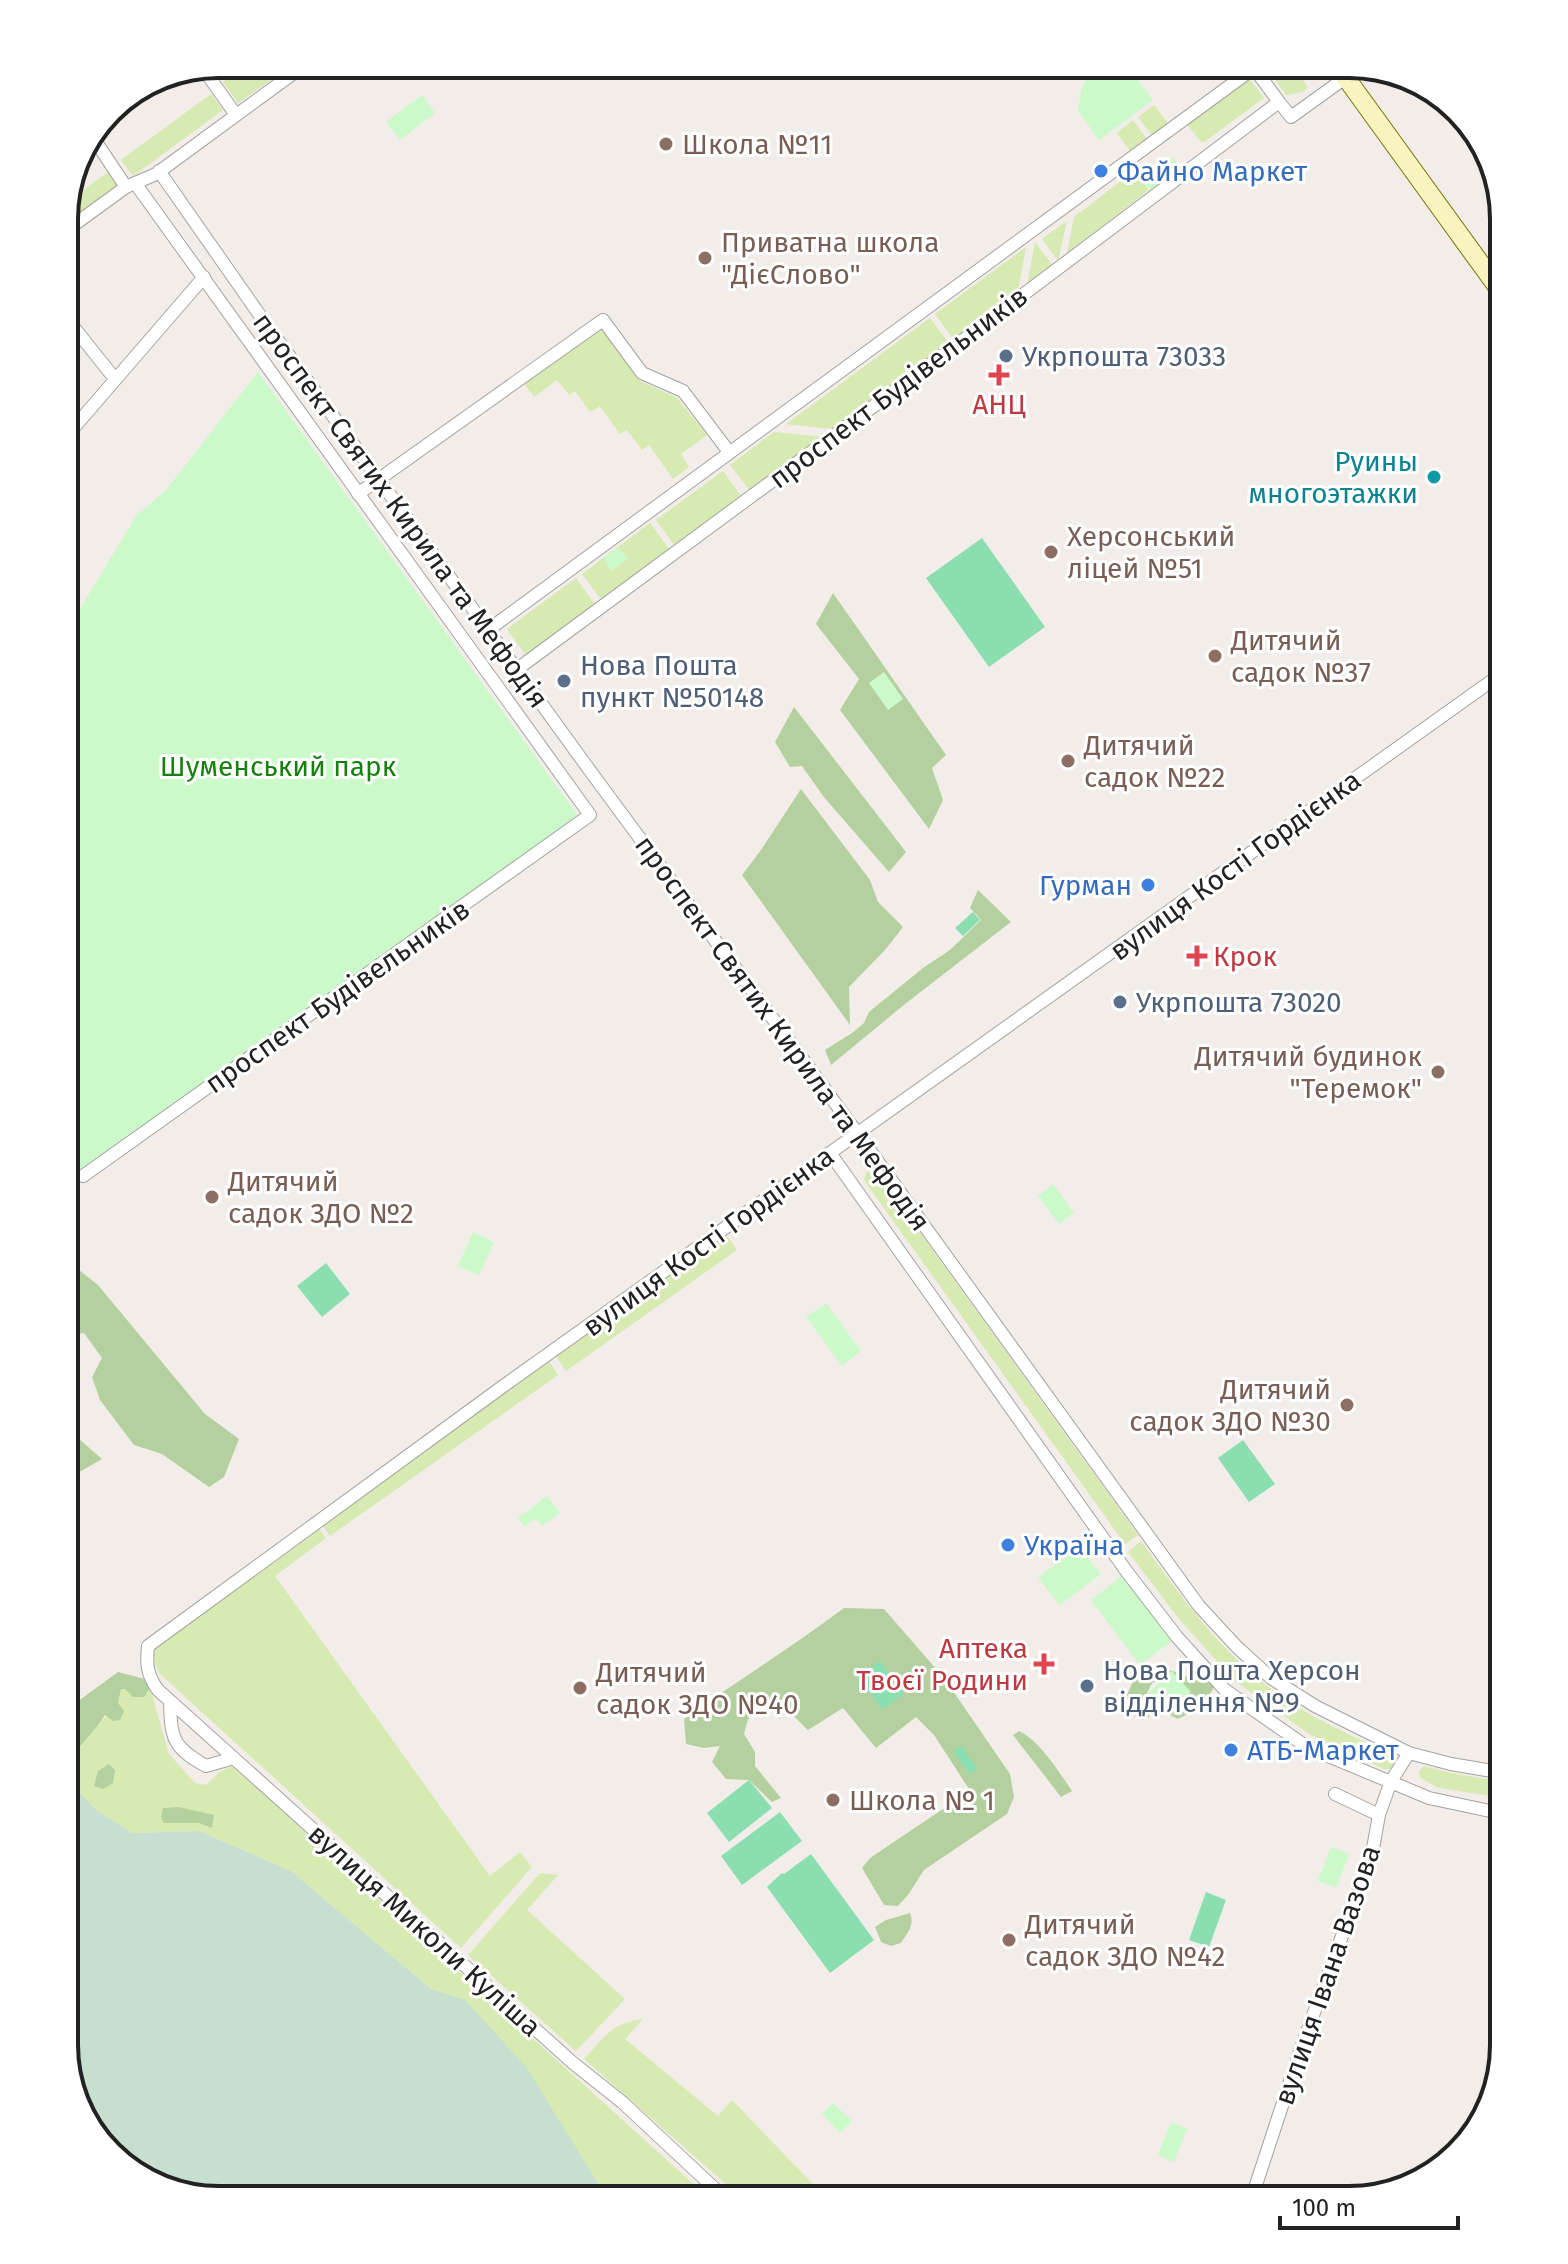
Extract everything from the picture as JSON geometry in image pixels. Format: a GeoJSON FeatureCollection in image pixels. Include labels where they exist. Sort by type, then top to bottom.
{"type":"FeatureCollection","features":[{"type":"Feature","properties":{"kind":"street"},"geometry":{"type":"LineString","coordinates":[[210,78],[236,115]]}},
{"type":"Feature","properties":{"kind":"street"},"geometry":{"type":"LineString","coordinates":[[78,222],[131,185],[159,171],[287,78]]}},
{"type":"Feature","properties":{"kind":"street","name":"проспект Будівельників"},"geometry":{"type":"LineString","coordinates":[[488,630],[1245,78]]}},
{"type":"Feature","properties":{"kind":"street"},"geometry":{"type":"LineString","coordinates":[[1262,78],[1291,117],[1333,78]]}},
{"type":"Feature","properties":{"kind":"street"},"geometry":{"type":"LineString","coordinates":[[1346,78],[1490,277]]}},
{"type":"Feature","properties":{"kind":"street","name":"проспект Будівельників"},"geometry":{"type":"LineString","coordinates":[[516,670],[895,391],[1279,102]]}},
{"type":"Feature","properties":{"kind":"street"},"geometry":{"type":"LineString","coordinates":[[99,145],[204,277],[358,494],[603,320],[642,373],[683,391],[729,452]]}},
{"type":"Feature","properties":{"kind":"street","name":"проспект Святих Кирила та Мефодія"},"geometry":{"type":"LineString","coordinates":[[159,171],[516,670],[858,1134],[1199,1606],[1271,1678],[1315,1706],[1409,1753],[1490,1771]]}},
{"type":"Feature","properties":{"kind":"street"},"geometry":{"type":"LineString","coordinates":[[78,423],[204,277]]}},
{"type":"Feature","properties":{"kind":"street"},"geometry":{"type":"LineString","coordinates":[[78,333],[115,379]]}},
{"type":"Feature","properties":{"kind":"street","name":"проспект Будівельників"},"geometry":{"type":"LineString","coordinates":[[83,1176],[590,815],[358,494]]}},
{"type":"Feature","properties":{"kind":"street","name":"вулиця Кості Гордієнка"},"geometry":{"type":"LineString","coordinates":[[148,1646],[432,1437],[1490,682]]}},
{"type":"Feature","properties":{"kind":"street","name":"проспект Святих Кирила та Мефодія"},"geometry":{"type":"LineString","coordinates":[[830,1153],[1127,1572],[1177,1637],[1225,1690],[1307,1747],[1429,1798],[1490,1811]]}},
{"type":"Feature","properties":{"kind":"street","name":"вулиця Миколи Куліша"},"geometry":{"type":"LineString","coordinates":[[148,1646],[148,1673],[158,1690],[573,2063],[622,2102],[712,2186]]}},
{"type":"Feature","properties":{"kind":"street"},"geometry":{"type":"LineString","coordinates":[[170,1701],[171,1732],[185,1754],[206,1766],[234,1758]]}},
{"type":"Feature","properties":{"kind":"street","name":"вулиця Івана Вазова"},"geometry":{"type":"LineString","coordinates":[[1256,2186],[1295,2065],[1372,1854],[1379,1815],[1391,1781],[1409,1753]]}},
{"type":"Feature","properties":{"kind":"street"},"geometry":{"type":"LineString","coordinates":[[1335,1794],[1379,1815]]}},
{"type":"Feature","properties":{"kind":"green space"},"geometry":{"type":"Polygon","coordinates":[[[229,78],[274,78],[238,103],[223,82],[229,78]]]}},
{"type":"Feature","properties":{"kind":"green space"},"geometry":{"type":"Polygon","coordinates":[[[1086,78],[1136,78],[1153,100],[1099,140],[1078,111],[1086,78]]]}},
{"type":"Feature","properties":{"kind":"green space"},"geometry":{"type":"Polygon","coordinates":[[[1249,78],[1264,98],[1204,142],[1200,141],[1187,124],[1249,78]]]}},
{"type":"Feature","properties":{"kind":"green space"},"geometry":{"type":"Polygon","coordinates":[[[1301,78],[1308,87],[1302,92],[1286,95],[1275,79],[1301,78]]]}},
{"type":"Feature","properties":{"kind":"green space"},"geometry":{"type":"Polygon","coordinates":[[[211,94],[223,110],[133,176],[121,160],[211,94]]]}},
{"type":"Feature","properties":{"kind":"green space"},"geometry":{"type":"Polygon","coordinates":[[[422,95],[435,113],[400,140],[386,122],[422,95]]]}},
{"type":"Feature","properties":{"kind":"green space"},"geometry":{"type":"Polygon","coordinates":[[[1154,105],[1170,126],[1154,138],[1138,117],[1154,105]]]}},
{"type":"Feature","properties":{"kind":"green space"},"geometry":{"type":"Polygon","coordinates":[[[1133,120],[1149,142],[1132,154],[1117,133],[1133,120]]]}},
{"type":"Feature","properties":{"kind":"green space"},"geometry":{"type":"Polygon","coordinates":[[[1173,157],[1181,168],[1150,190],[1142,179],[1173,157]]]}},
{"type":"Feature","properties":{"kind":"green space"},"geometry":{"type":"Polygon","coordinates":[[[1134,171],[1149,190],[1067,253],[1074,217],[1134,171]]]}},
{"type":"Feature","properties":{"kind":"green space"},"geometry":{"type":"Polygon","coordinates":[[[108,172],[118,184],[78,214],[81,192],[108,172]]]}},
{"type":"Feature","properties":{"kind":"green space"},"geometry":{"type":"Polygon","coordinates":[[[1067,221],[1058,261],[1042,239],[1067,221]]]}},
{"type":"Feature","properties":{"kind":"green space"},"geometry":{"type":"Polygon","coordinates":[[[1035,242],[1053,266],[1027,285],[1035,242]]]}},
{"type":"Feature","properties":{"kind":"green space"},"geometry":{"type":"Polygon","coordinates":[[[1026,247],[1018,290],[953,339],[935,314],[1026,247]]]}},
{"type":"Feature","properties":{"kind":"green space"},"geometry":{"type":"Polygon","coordinates":[[[930,318],[948,342],[830,429],[786,424],[930,318]]]}},
{"type":"Feature","properties":{"kind":"green space"},"geometry":{"type":"Polygon","coordinates":[[[602,328],[640,381],[676,397],[707,435],[681,454],[689,467],[673,479],[649,445],[642,450],[627,430],[620,434],[600,406],[590,412],[575,391],[569,395],[557,380],[534,397],[524,383],[602,328]]]}},
{"type":"Feature","properties":{"kind":"green space","name":"Шуменський парк"},"geometry":{"type":"Polygon","coordinates":[[[258,372],[578,816],[78,1173],[78,612],[136,516],[166,490],[258,372]]]}},
{"type":"Feature","properties":{"kind":"green space"},"geometry":{"type":"Polygon","coordinates":[[[774,432],[822,437],[750,491],[730,465],[774,432]]]}},
{"type":"Feature","properties":{"kind":"green space"},"geometry":{"type":"Polygon","coordinates":[[[723,471],[742,497],[675,546],[656,520],[723,471]]]}},
{"type":"Feature","properties":{"kind":"green space"},"geometry":{"type":"Polygon","coordinates":[[[650,523],[670,550],[602,601],[582,574],[650,523]]]}},
{"type":"Feature","properties":{"kind":"green space"},"geometry":{"type":"Polygon","coordinates":[[[982,538],[1045,627],[989,667],[926,578],[982,538]]]}},
{"type":"Feature","properties":{"kind":"green space"},"geometry":{"type":"Polygon","coordinates":[[[618,547],[628,559],[612,571],[603,558],[618,547]]]}},
{"type":"Feature","properties":{"kind":"green space"},"geometry":{"type":"Polygon","coordinates":[[[576,578],[596,606],[527,657],[507,629],[576,578]]]}},
{"type":"Feature","properties":{"kind":"green space"},"geometry":{"type":"Polygon","coordinates":[[[833,593],[946,755],[932,768],[943,800],[929,829],[840,710],[859,679],[816,624],[833,593]]]}},
{"type":"Feature","properties":{"kind":"green space"},"geometry":{"type":"Polygon","coordinates":[[[884,672],[903,699],[888,710],[869,683],[884,672]]]}},
{"type":"Feature","properties":{"kind":"green space"},"geometry":{"type":"Polygon","coordinates":[[[794,707],[906,852],[889,872],[823,796],[802,766],[790,767],[775,742],[794,707]]]}},
{"type":"Feature","properties":{"kind":"green space"},"geometry":{"type":"Polygon","coordinates":[[[801,789],[870,880],[878,902],[903,927],[849,987],[850,1025],[742,875],[801,789]]]}},
{"type":"Feature","properties":{"kind":"green space"},"geometry":{"type":"Polygon","coordinates":[[[978,890],[1011,922],[831,1065],[825,1050],[864,1023],[869,1012],[950,950],[981,920],[970,908],[978,890]]]}},
{"type":"Feature","properties":{"kind":"green space"},"geometry":{"type":"Polygon","coordinates":[[[973,912],[980,920],[963,936],[955,928],[973,912]]]}},
{"type":"Feature","properties":{"kind":"green space"},"geometry":{"type":"Polygon","coordinates":[[[867,1172],[877,1173],[1138,1535],[1125,1544],[866,1183],[867,1172]]]}},
{"type":"Feature","properties":{"kind":"green space"},"geometry":{"type":"Polygon","coordinates":[[[1053,1184],[1074,1213],[1059,1224],[1038,1196],[1053,1184]]]}},
{"type":"Feature","properties":{"kind":"green space"},"geometry":{"type":"Polygon","coordinates":[[[473,1232],[494,1242],[479,1275],[458,1266],[473,1232]]]}},
{"type":"Feature","properties":{"kind":"green space"},"geometry":{"type":"Polygon","coordinates":[[[726,1234],[737,1250],[566,1371],[555,1355],[726,1234]]]}},
{"type":"Feature","properties":{"kind":"green space"},"geometry":{"type":"Polygon","coordinates":[[[326,1263],[350,1294],[322,1317],[297,1286],[326,1263]]]}},
{"type":"Feature","properties":{"kind":"green space"},"geometry":{"type":"Polygon","coordinates":[[[78,1269],[98,1285],[205,1414],[239,1439],[224,1477],[209,1487],[162,1454],[134,1445],[100,1400],[92,1377],[102,1358],[84,1333],[78,1334],[78,1269]]]}},
{"type":"Feature","properties":{"kind":"green space"},"geometry":{"type":"Polygon","coordinates":[[[826,1303],[861,1351],[842,1366],[806,1317],[826,1303]]]}},
{"type":"Feature","properties":{"kind":"green space"},"geometry":{"type":"Polygon","coordinates":[[[549,1361],[558,1375],[330,1536],[321,1523],[549,1361]]]}},
{"type":"Feature","properties":{"kind":"green space"},"geometry":{"type":"Polygon","coordinates":[[[78,1438],[102,1459],[78,1473],[78,1438]]]}},
{"type":"Feature","properties":{"kind":"green space"},"geometry":{"type":"Polygon","coordinates":[[[1243,1440],[1275,1484],[1249,1502],[1218,1458],[1243,1440]]]}},
{"type":"Feature","properties":{"kind":"green space"},"geometry":{"type":"Polygon","coordinates":[[[547,1496],[560,1513],[542,1526],[536,1518],[524,1527],[518,1518],[547,1496]]]}},
{"type":"Feature","properties":{"kind":"green space"},"geometry":{"type":"Polygon","coordinates":[[[317,1526],[326,1538],[275,1576],[490,1876],[520,1852],[532,1867],[461,1948],[160,1674],[154,1661],[154,1650],[162,1641],[317,1526]]]}},
{"type":"Feature","properties":{"kind":"green space"},"geometry":{"type":"Polygon","coordinates":[[[1141,1541],[1200,1619],[1251,1672],[1299,1708],[1394,1756],[1396,1764],[1391,1769],[1384,1769],[1309,1734],[1235,1681],[1180,1620],[1128,1552],[1141,1541]]]}},
{"type":"Feature","properties":{"kind":"green space"},"geometry":{"type":"Polygon","coordinates":[[[1079,1546],[1101,1574],[1060,1605],[1038,1578],[1079,1546]]]}},
{"type":"Feature","properties":{"kind":"green space"},"geometry":{"type":"Polygon","coordinates":[[[1127,1572],[1177,1637],[1140,1665],[1091,1600],[1127,1572]]]}},
{"type":"Feature","properties":{"kind":"green space"},"geometry":{"type":"Polygon","coordinates":[[[844,1608],[884,1609],[944,1678],[1010,1774],[1014,1797],[1007,1814],[924,1870],[898,1906],[884,1905],[862,1868],[870,1858],[969,1789],[934,1735],[916,1717],[876,1748],[843,1708],[808,1730],[778,1701],[763,1703],[754,1709],[744,1734],[755,1752],[755,1766],[781,1798],[772,1802],[749,1780],[726,1779],[712,1762],[720,1746],[704,1748],[686,1744],[684,1719],[844,1608]]]}},
{"type":"Feature","properties":{"kind":"green space"},"geometry":{"type":"Polygon","coordinates":[[[880,1661],[904,1694],[882,1710],[858,1677],[880,1661]]]}},
{"type":"Feature","properties":{"kind":"green space"},"geometry":{"type":"Polygon","coordinates":[[[1162,1667],[1195,1680],[1206,1678],[1214,1687],[1199,1706],[1178,1719],[1164,1712],[1187,1700],[1188,1689],[1164,1678],[1152,1683],[1145,1697],[1152,1708],[1149,1717],[1143,1720],[1123,1703],[1139,1669],[1162,1667]]]}},
{"type":"Feature","properties":{"kind":"green space"},"geometry":{"type":"Polygon","coordinates":[[[1172,1671],[1191,1692],[1167,1714],[1147,1694],[1172,1671]]]}},
{"type":"Feature","properties":{"kind":"green space"},"geometry":{"type":"Polygon","coordinates":[[[118,1672],[145,1679],[150,1688],[144,1697],[133,1697],[121,1689],[118,1703],[124,1711],[120,1720],[113,1721],[105,1715],[78,1749],[78,1701],[118,1672]]]}},
{"type":"Feature","properties":{"kind":"green space"},"geometry":{"type":"Polygon","coordinates":[[[150,1688],[169,1754],[195,1783],[206,1785],[218,1773],[232,1766],[696,2186],[599,2186],[575,2148],[465,2001],[431,1989],[291,1871],[199,1831],[132,1833],[95,1809],[78,1792],[78,1747],[118,1703],[121,1689],[150,1688]]]}},
{"type":"Feature","properties":{"kind":"green space"},"geometry":{"type":"Polygon","coordinates":[[[1019,1731],[1042,1749],[1072,1791],[1061,1797],[1013,1735],[1019,1731]]]}},
{"type":"Feature","properties":{"kind":"green space"},"geometry":{"type":"Polygon","coordinates":[[[961,1745],[978,1769],[969,1774],[953,1751],[961,1745]]]}},
{"type":"Feature","properties":{"kind":"green space"},"geometry":{"type":"Polygon","coordinates":[[[109,1764],[115,1770],[113,1783],[103,1789],[94,1786],[98,1771],[109,1764]]]}},
{"type":"Feature","properties":{"kind":"green space"},"geometry":{"type":"Polygon","coordinates":[[[1424,1766],[1490,1780],[1490,1796],[1439,1788],[1420,1778],[1419,1771],[1424,1766]]]}},
{"type":"Feature","properties":{"kind":"green space"},"geometry":{"type":"Polygon","coordinates":[[[749,1780],[772,1808],[729,1842],[707,1813],[749,1780]]]}},
{"type":"Feature","properties":{"kind":"green space"},"geometry":{"type":"Polygon","coordinates":[[[78,1791],[95,1809],[132,1833],[199,1831],[291,1871],[431,1989],[465,2000],[527,2068],[599,2186],[210,2186],[174,2179],[141,2162],[107,2131],[89,2099],[79,2063],[78,1791]]]}},
{"type":"Feature","properties":{"kind":"green space"},"geometry":{"type":"Polygon","coordinates":[[[178,1807],[214,1815],[212,1828],[199,1823],[164,1823],[161,1817],[163,1808],[178,1807]]]}},
{"type":"Feature","properties":{"kind":"green space"},"geometry":{"type":"Polygon","coordinates":[[[780,1812],[802,1841],[742,1885],[721,1856],[780,1812]]]}},
{"type":"Feature","properties":{"kind":"green space"},"geometry":{"type":"Polygon","coordinates":[[[1331,1847],[1349,1854],[1336,1888],[1318,1881],[1331,1847]]]}},
{"type":"Feature","properties":{"kind":"green space"},"geometry":{"type":"Polygon","coordinates":[[[811,1854],[874,1940],[830,1973],[767,1887],[811,1854]]]}},
{"type":"Feature","properties":{"kind":"green space"},"geometry":{"type":"Polygon","coordinates":[[[540,1873],[558,1875],[527,1910],[625,1999],[576,2051],[468,1955],[540,1873]]]}},
{"type":"Feature","properties":{"kind":"green space"},"geometry":{"type":"Polygon","coordinates":[[[1206,1892],[1226,1900],[1209,1947],[1189,1940],[1206,1892]]]}},
{"type":"Feature","properties":{"kind":"green space"},"geometry":{"type":"Polygon","coordinates":[[[910,1913],[911,1925],[901,1943],[891,1946],[881,1942],[875,1927],[886,1920],[910,1913]]]}},
{"type":"Feature","properties":{"kind":"green space"},"geometry":{"type":"Polygon","coordinates":[[[643,2019],[625,2039],[718,2116],[732,2100],[815,2186],[728,2186],[584,2059],[603,2038],[632,2021],[643,2019]]]}},
{"type":"Feature","properties":{"kind":"green space"},"geometry":{"type":"Polygon","coordinates":[[[833,2103],[852,2121],[840,2133],[822,2114],[833,2103]]]}},
{"type":"Feature","properties":{"kind":"green space"},"geometry":{"type":"Polygon","coordinates":[[[1171,2122],[1187,2129],[1174,2162],[1158,2155],[1171,2122]]]}},
{"type":"Feature","properties":{"kind":"place","name":"Школа №11"},"geometry":{"type":"Point","coordinates":[666,144]}},
{"type":"Feature","properties":{"kind":"place","name":"Файно Маркет"},"geometry":{"type":"Point","coordinates":[1101,171]}},
{"type":"Feature","properties":{"kind":"place","name":"Приватна школа \"ДієСлово\""},"geometry":{"type":"Point","coordinates":[705,258]}},
{"type":"Feature","properties":{"kind":"place","name":"Укрпошта 73033"},"geometry":{"type":"Point","coordinates":[1006,356]}},
{"type":"Feature","properties":{"kind":"place","name":"АНЦ"},"geometry":{"type":"Point","coordinates":[999,375]}},
{"type":"Feature","properties":{"kind":"place","name":"Руины многоэтажки"},"geometry":{"type":"Point","coordinates":[1434,477]}},
{"type":"Feature","properties":{"kind":"place","name":"Херсонський ліцей №51"},"geometry":{"type":"Point","coordinates":[1051,552]}},
{"type":"Feature","properties":{"kind":"place","name":"Дитячий садок №37"},"geometry":{"type":"Point","coordinates":[1215,656]}},
{"type":"Feature","properties":{"kind":"place","name":"Нова Пошта пункт №50148"},"geometry":{"type":"Point","coordinates":[564,681]}},
{"type":"Feature","properties":{"kind":"place","name":"Дитячий садок №22"},"geometry":{"type":"Point","coordinates":[1068,761]}},
{"type":"Feature","properties":{"kind":"place","name":"Гурман"},"geometry":{"type":"Point","coordinates":[1148,885]}},
{"type":"Feature","properties":{"kind":"place","name":"Крок"},"geometry":{"type":"Point","coordinates":[1197,956]}},
{"type":"Feature","properties":{"kind":"place","name":"Укрпошта 73020"},"geometry":{"type":"Point","coordinates":[1120,1002]}},
{"type":"Feature","properties":{"kind":"place","name":"Дитячий будинок \"Теремок\""},"geometry":{"type":"Point","coordinates":[1438,1072]}},
{"type":"Feature","properties":{"kind":"place","name":"Дитячий садок ЗДО №2"},"geometry":{"type":"Point","coordinates":[212,1197]}},
{"type":"Feature","properties":{"kind":"place","name":"Дитячий садок ЗДО №30"},"geometry":{"type":"Point","coordinates":[1347,1405]}},
{"type":"Feature","properties":{"kind":"place","name":"Україна"},"geometry":{"type":"Point","coordinates":[1008,1545]}},
{"type":"Feature","properties":{"kind":"place","name":"Аптека Твоєї Родини"},"geometry":{"type":"Point","coordinates":[1044,1664]}},
{"type":"Feature","properties":{"kind":"place","name":"Нова Пошта Херсон відділення №9"},"geometry":{"type":"Point","coordinates":[1087,1686]}},
{"type":"Feature","properties":{"kind":"place","name":"Дитячий садок ЗДО №40"},"geometry":{"type":"Point","coordinates":[580,1688]}},
{"type":"Feature","properties":{"kind":"place","name":"АТБ-Маркет"},"geometry":{"type":"Point","coordinates":[1231,1750]}},
{"type":"Feature","properties":{"kind":"place","name":"Школа № 1"},"geometry":{"type":"Point","coordinates":[833,1800]}},
{"type":"Feature","properties":{"kind":"place","name":"Дитячий садок ЗДО №42"},"geometry":{"type":"Point","coordinates":[1009,1940]}}]}
